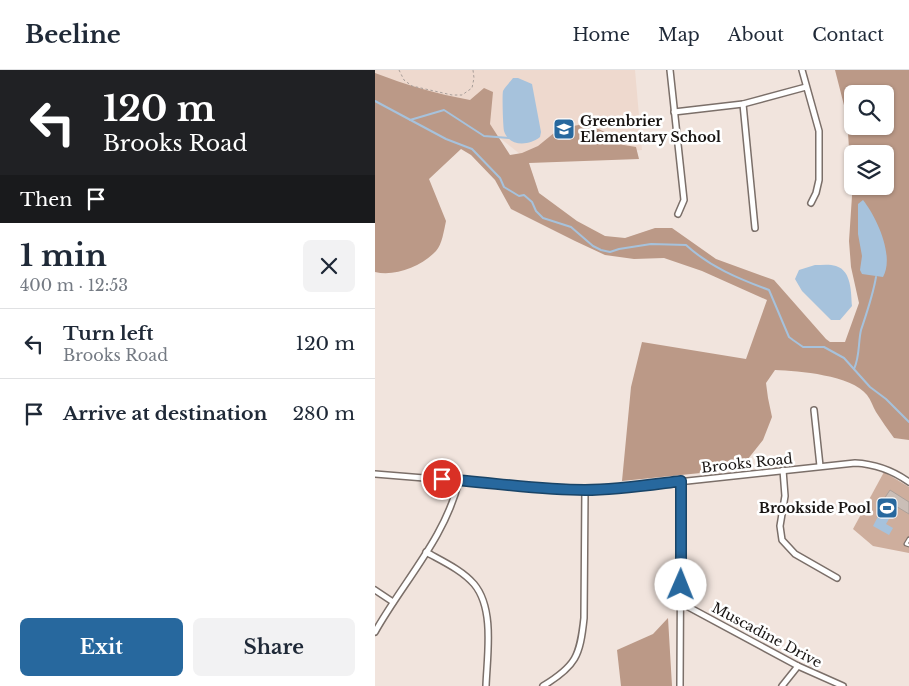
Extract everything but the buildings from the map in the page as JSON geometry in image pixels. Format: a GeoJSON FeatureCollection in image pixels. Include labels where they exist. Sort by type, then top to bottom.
{"type":"FeatureCollection","features":[{"type":"Feature","properties":{"kind":"street"},"geometry":{"type":"LineString","coordinates":[[670,70],[683,200],[678,214]]}},
{"type":"Feature","properties":{"kind":"street"},"geometry":{"type":"LineString","coordinates":[[801,70],[819,131],[819,180],[811,203]]}},
{"type":"Feature","properties":{"kind":"street"},"geometry":{"type":"LineString","coordinates":[[674,112],[743,104],[806,87]]}},
{"type":"Feature","properties":{"kind":"street"},"geometry":{"type":"LineString","coordinates":[[743,104],[755,228]]}},
{"type":"Feature","properties":{"kind":"street"},"geometry":{"type":"LineString","coordinates":[[814,410],[820,466]]}},
{"type":"Feature","properties":{"kind":"street","name":"Brooks Road"},"geometry":{"type":"LineString","coordinates":[[375,474],[585,490],[622,488],[849,463],[867,464],[889,470],[909,482]]}},
{"type":"Feature","properties":{"kind":"street"},"geometry":{"type":"LineString","coordinates":[[783,470],[785,496],[779,526],[782,540],[795,554],[837,578]]}},
{"type":"Feature","properties":{"kind":"street"},"geometry":{"type":"LineString","coordinates":[[375,632],[445,519],[459,480]]}},
{"type":"Feature","properties":{"kind":"street"},"geometry":{"type":"LineString","coordinates":[[680,686],[681,481]]}},
{"type":"Feature","properties":{"kind":"street"},"geometry":{"type":"LineString","coordinates":[[543,686],[559,677],[569,667],[577,655],[580,644],[584,618],[585,490]]}},
{"type":"Feature","properties":{"kind":"street"},"geometry":{"type":"LineString","coordinates":[[426,552],[469,579],[479,591],[488,622],[486,686]]}},
{"type":"Feature","properties":{"kind":"street"},"geometry":{"type":"LineString","coordinates":[[375,590],[393,602]]}},
{"type":"Feature","properties":{"kind":"street","name":"Muscadine Drive"},"geometry":{"type":"LineString","coordinates":[[681,604],[799,666],[843,686]]}},
{"type":"Feature","properties":{"kind":"street"},"geometry":{"type":"LineString","coordinates":[[782,686],[799,666]]}},
{"type":"Feature","properties":{"kind":"lane"},"geometry":{"type":"LineString","coordinates":[[909,539],[906,544],[909,544]]}},
{"type":"Feature","properties":{"kind":"path"},"geometry":{"type":"LineString","coordinates":[[399,70],[404,80],[412,86],[452,95],[462,95],[472,88],[475,78],[473,70]]}},
{"type":"Feature","properties":{"kind":"shaded area","name":"Greenbrier Elementary School"},"geometry":{"type":"Polygon","coordinates":[[[375,70],[635,70],[642,150],[525,158],[462,108],[375,79],[375,70]]]}},
{"type":"Feature","properties":{"kind":"shaded area"},"geometry":{"type":"Polygon","coordinates":[[[835,70],[909,70],[909,440],[894,438],[876,412],[870,399],[859,388],[824,375],[775,370],[766,383],[772,417],[763,440],[740,469],[622,481],[631,387],[642,342],[746,359],[767,300],[702,271],[664,258],[634,259],[605,255],[575,241],[511,209],[495,180],[471,155],[461,149],[429,179],[446,221],[443,237],[438,248],[416,266],[399,272],[375,272],[375,73],[422,89],[470,100],[484,88],[493,92],[490,124],[510,155],[522,153],[538,146],[554,133],[583,124],[593,126],[612,136],[618,144],[636,147],[639,159],[529,163],[539,193],[577,221],[605,236],[625,238],[655,228],[672,228],[716,259],[774,280],[830,342],[845,342],[859,303],[851,267],[849,241],[852,195],[894,195],[894,145],[849,145],[848,135],[894,135],[894,85],[844,85],[844,105],[835,70]]]}},
{"type":"Feature","properties":{"kind":"shaded area","name":"Brookside Pool"},"geometry":{"type":"Polygon","coordinates":[[[884,472],[909,487],[909,553],[873,546],[853,529],[884,472]]]}},
{"type":"Feature","properties":{"kind":"shaded area"},"geometry":{"type":"Polygon","coordinates":[[[668,618],[672,686],[621,686],[617,650],[653,634],[668,618]]]}},
{"type":"Feature","properties":{"kind":"water"},"geometry":{"type":"Polygon","coordinates":[[[513,78],[518,78],[532,84],[541,132],[540,137],[530,142],[520,143],[510,140],[504,131],[503,91],[513,78]]]}},
{"type":"Feature","properties":{"kind":"water"},"geometry":{"type":"Polygon","coordinates":[[[863,200],[878,226],[885,248],[887,258],[883,277],[862,274],[860,270],[862,256],[858,234],[858,204],[863,200]]]}},
{"type":"Feature","properties":{"kind":"water"},"geometry":{"type":"Polygon","coordinates":[[[815,265],[836,266],[848,277],[852,306],[840,320],[831,320],[802,291],[795,279],[799,270],[815,265]]]}},
{"type":"Feature","properties":{"kind":"water"},"geometry":{"type":"Polygon","coordinates":[[[883,507],[893,512],[886,524],[893,528],[889,535],[873,526],[883,507]]]}},
{"type":"Feature","properties":{"kind":"waterway"},"geometry":{"type":"LineString","coordinates":[[375,101],[446,139],[472,149],[500,178],[504,187],[519,196],[524,195],[532,202],[536,211],[543,218],[571,227],[593,246],[601,250],[610,252],[651,244],[686,245],[705,260],[725,272],[769,290],[789,337],[803,347],[824,347],[844,358],[870,387],[886,399],[909,422]]}},
{"type":"Feature","properties":{"kind":"waterway"},"geometry":{"type":"LineString","coordinates":[[410,120],[444,110],[484,136],[509,138]]}},
{"type":"Feature","properties":{"kind":"waterway"},"geometry":{"type":"LineString","coordinates":[[854,369],[861,330],[872,297],[876,277]]}},
{"type":"Feature","properties":{"kind":"place","name":"Greenbrier Elementary School"},"geometry":{"type":"Point","coordinates":[564,129]}},
{"type":"Feature","properties":{"kind":"place","name":"Brookside Pool"},"geometry":{"type":"Point","coordinates":[887,508]}},
{"type":"Feature","properties":{"kind":"route"},"geometry":{"type":"LineString","coordinates":[[442,479],[585,490],[602,490],[681,481],[681,585]]}}]}
